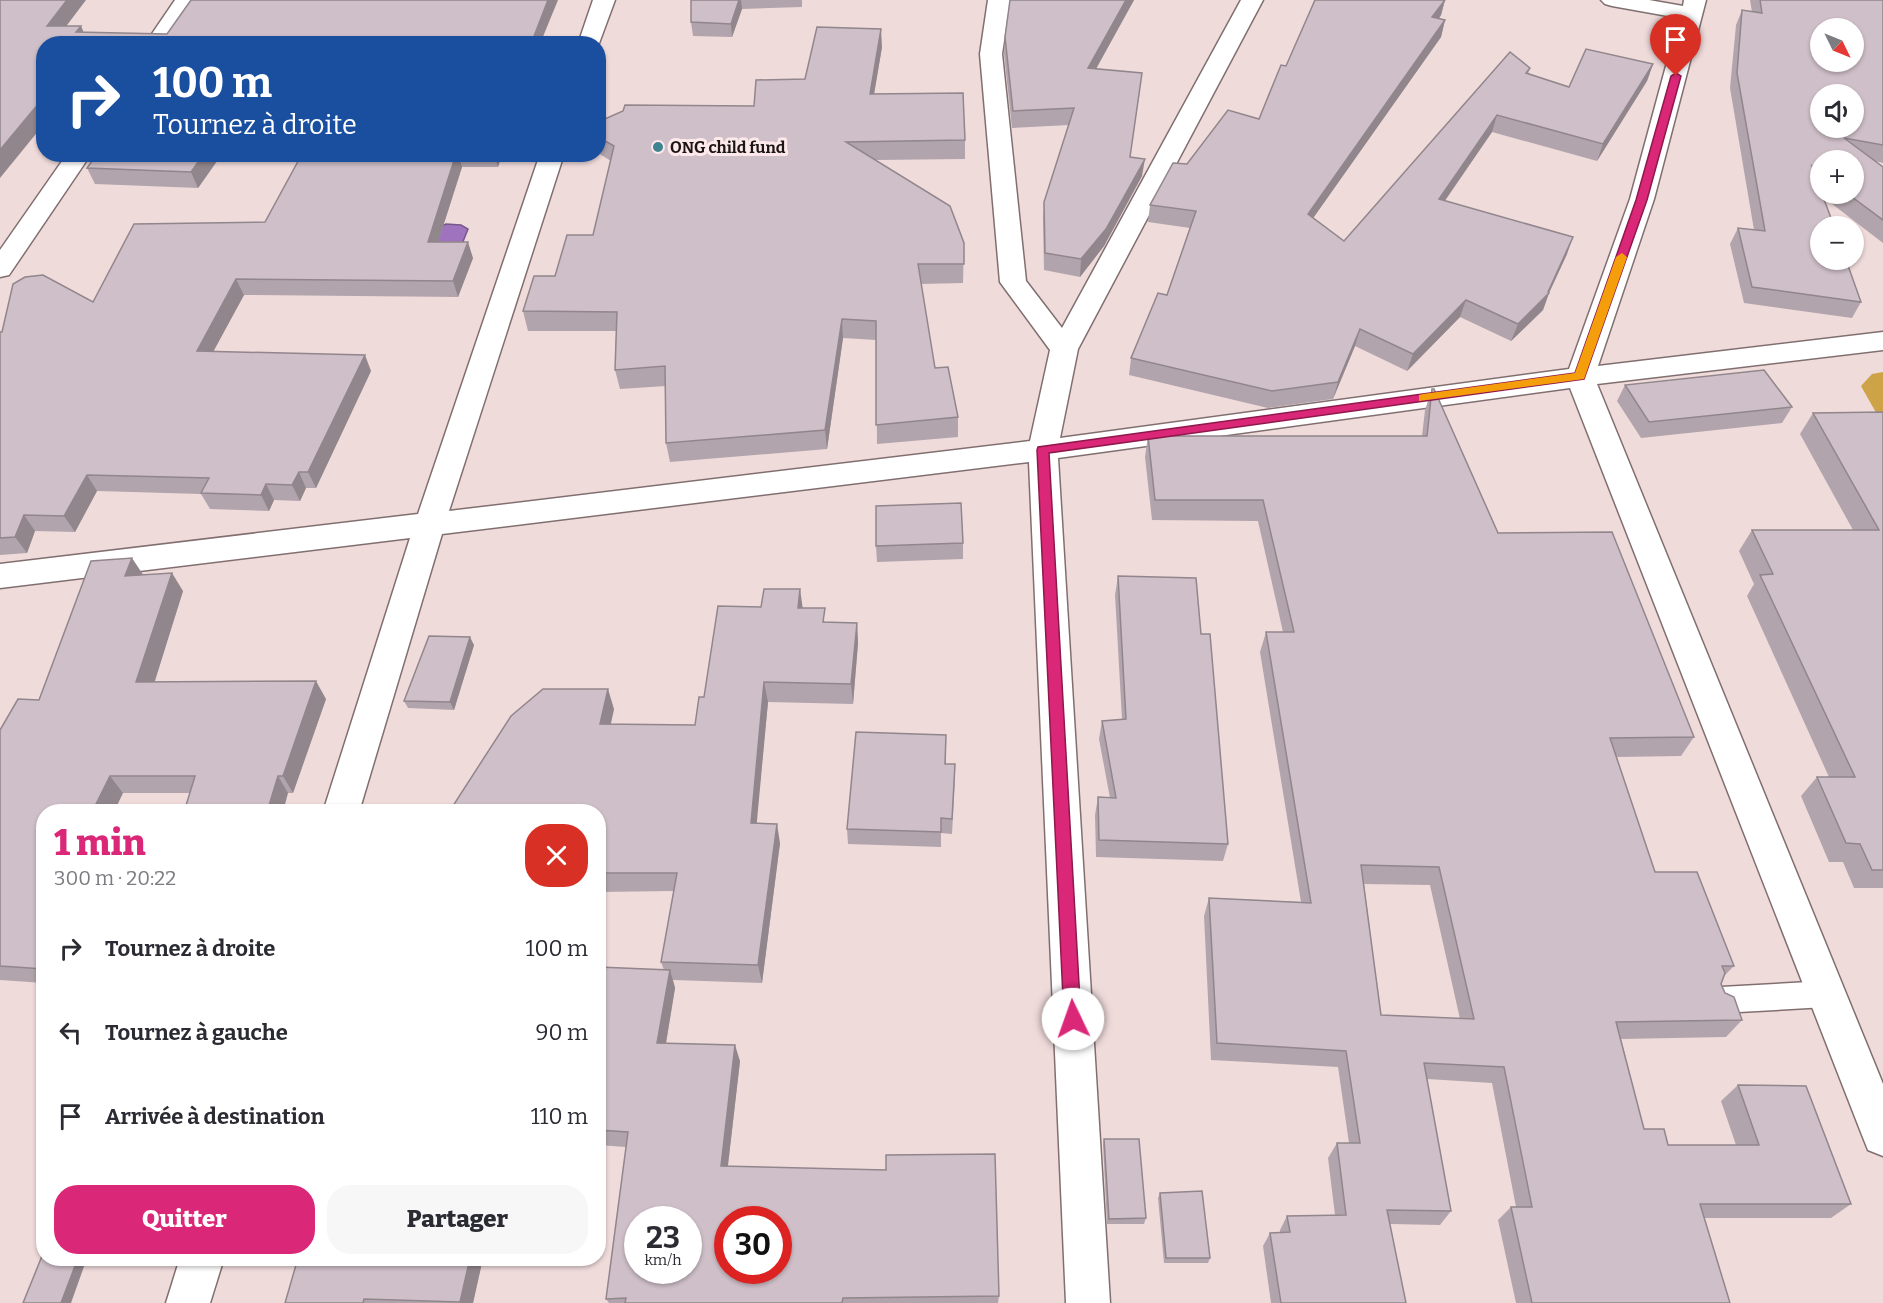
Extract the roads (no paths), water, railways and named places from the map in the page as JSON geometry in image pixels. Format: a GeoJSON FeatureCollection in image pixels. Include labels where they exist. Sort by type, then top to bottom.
{"type":"FeatureCollection","features":[{"type":"Feature","properties":{"kind":"street"},"geometry":{"type":"LineString","coordinates":[[161,36],[186,0]]}},
{"type":"Feature","properties":{"kind":"street"},"geometry":{"type":"LineString","coordinates":[[592,36],[604,0]]}},
{"type":"Feature","properties":{"kind":"street"},"geometry":{"type":"LineString","coordinates":[[999,0],[991,54],[1012,282],[1064,349]]}},
{"type":"Feature","properties":{"kind":"street"},"geometry":{"type":"LineString","coordinates":[[1088,1303],[1043,450],[1064,349],[1252,0]]}},
{"type":"Feature","properties":{"kind":"street"},"geometry":{"type":"LineString","coordinates":[[1612,0],[1694,7],[1642,200],[1580,377],[1883,1135]]}},
{"type":"Feature","properties":{"kind":"street"},"geometry":{"type":"LineString","coordinates":[[0,269],[74,162]]}},
{"type":"Feature","properties":{"kind":"street"},"geometry":{"type":"LineString","coordinates":[[342,804],[429,525],[549,162]]}},
{"type":"Feature","properties":{"kind":"street"},"geometry":{"type":"LineString","coordinates":[[0,576],[1043,450],[1580,377],[1883,341]]}},
{"type":"Feature","properties":{"kind":"street"},"geometry":{"type":"LineString","coordinates":[[188,1303],[200,1266]]}},
{"type":"Feature","properties":{"kind":"lane"},"geometry":{"type":"LineString","coordinates":[[1721,1000],[1827,994]]}},
{"type":"Feature","properties":{"kind":"place","name":"ONG child fund"},"geometry":{"type":"Point","coordinates":[658,147]}}]}
